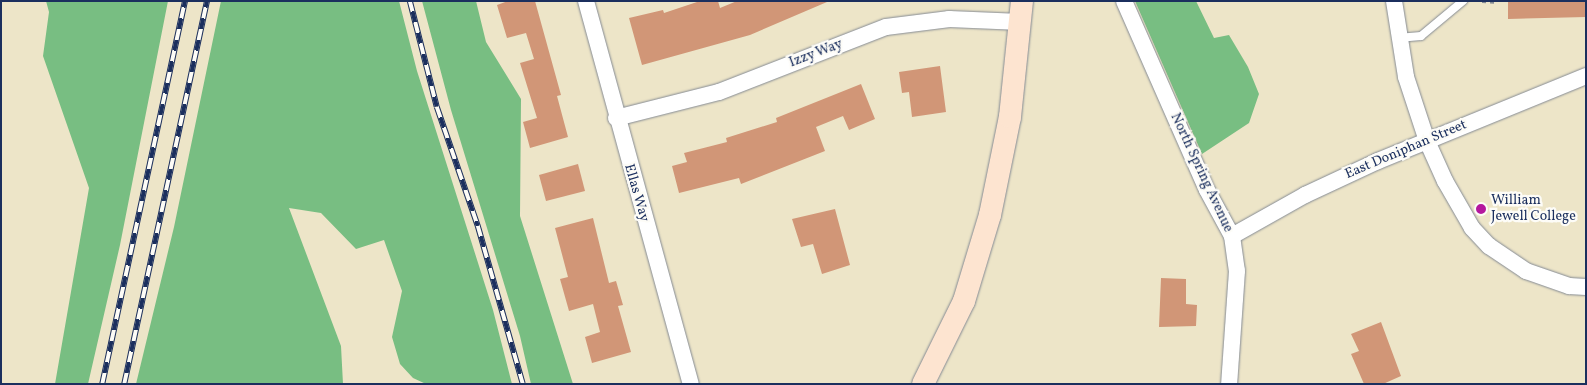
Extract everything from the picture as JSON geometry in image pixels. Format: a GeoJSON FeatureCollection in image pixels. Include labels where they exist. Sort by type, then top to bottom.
{"type":"FeatureCollection","features":[{"type":"Feature","properties":{"kind":"main road"},"geometry":{"type":"LineString","coordinates":[[922,384],[964,301],[990,215],[1010,117],[1022,12]]}},
{"type":"Feature","properties":{"kind":"street","name":"Ellas Way"},"geometry":{"type":"LineString","coordinates":[[586,1],[616,118],[691,384]]}},
{"type":"Feature","properties":{"kind":"street","name":"North Spring Avenue"},"geometry":{"type":"LineString","coordinates":[[1124,1],[1207,190],[1232,236],[1237,270],[1229,384]]}},
{"type":"Feature","properties":{"kind":"street"},"geometry":{"type":"LineString","coordinates":[[1394,1],[1398,38],[1427,141],[1460,209],[1489,246],[1526,271],[1545,280],[1586,287]]}},
{"type":"Feature","properties":{"kind":"street","name":"Izzy Way"},"geometry":{"type":"LineString","coordinates":[[616,118],[719,92],[886,27],[1022,12]]}},
{"type":"Feature","properties":{"kind":"street","name":"East Doniphan Street"},"geometry":{"type":"LineString","coordinates":[[1232,236],[1305,195],[1427,141],[1586,76]]}},
{"type":"Feature","properties":{"kind":"lane"},"geometry":{"type":"LineString","coordinates":[[1398,38],[1421,36],[1463,1]]}},
{"type":"Feature","properties":{"kind":"path"},"geometry":{"type":"LineString","coordinates":[[1482,1],[1498,2]]}},
{"type":"Feature","properties":{"kind":"green space"},"geometry":{"type":"Polygon","coordinates":[[[46,1],[168,1],[120,245],[88,384],[55,384],[89,188],[43,56],[49,12],[46,1]]]}},
{"type":"Feature","properties":{"kind":"green space"},"geometry":{"type":"Polygon","coordinates":[[[221,1],[399,1],[417,71],[493,310],[512,384],[426,384],[413,378],[400,364],[392,337],[402,291],[384,240],[356,249],[321,213],[289,208],[341,346],[343,384],[136,384],[174,227],[221,1]]]}},
{"type":"Feature","properties":{"kind":"green space"},"geometry":{"type":"Polygon","coordinates":[[[422,1],[476,1],[486,42],[521,99],[520,216],[573,384],[531,384],[520,336],[451,110],[422,1]]]}},
{"type":"Feature","properties":{"kind":"green space"},"geometry":{"type":"Polygon","coordinates":[[[1135,1],[1196,1],[1214,38],[1229,35],[1248,67],[1259,94],[1249,123],[1202,154],[1135,1]]]}},
{"type":"Feature","properties":{"kind":"building"},"geometry":{"type":"Polygon","coordinates":[[[508,1],[535,1],[561,95],[557,96],[568,137],[530,148],[523,122],[537,118],[520,63],[534,59],[526,33],[507,38],[497,5],[508,1]]]}},
{"type":"Feature","properties":{"kind":"building"},"geometry":{"type":"Polygon","coordinates":[[[700,1],[718,1],[720,8],[737,1],[827,2],[750,35],[642,65],[629,18],[663,10],[664,13],[700,1]]]}},
{"type":"Feature","properties":{"kind":"building"},"geometry":{"type":"Polygon","coordinates":[[[1508,1],[1586,1],[1586,17],[1508,19],[1508,1]]]}},
{"type":"Feature","properties":{"kind":"building"},"geometry":{"type":"Polygon","coordinates":[[[940,66],[946,112],[912,117],[909,92],[902,93],[899,72],[940,66]]]}},
{"type":"Feature","properties":{"kind":"building"},"geometry":{"type":"Polygon","coordinates":[[[861,84],[875,119],[849,130],[843,116],[816,127],[825,151],[741,184],[739,178],[679,193],[672,166],[687,162],[684,153],[727,142],[726,138],[777,122],[776,118],[861,84]]]}},
{"type":"Feature","properties":{"kind":"building"},"geometry":{"type":"Polygon","coordinates":[[[578,164],[585,191],[546,201],[539,175],[578,164]]]}},
{"type":"Feature","properties":{"kind":"building"},"geometry":{"type":"Polygon","coordinates":[[[835,209],[850,265],[822,274],[813,244],[801,247],[792,219],[835,209]]]}},
{"type":"Feature","properties":{"kind":"building"},"geometry":{"type":"Polygon","coordinates":[[[593,218],[609,283],[616,281],[623,305],[618,306],[631,352],[592,363],[585,337],[600,332],[593,304],[569,311],[560,279],[568,277],[555,228],[593,218]]]}},
{"type":"Feature","properties":{"kind":"building"},"geometry":{"type":"Polygon","coordinates":[[[1161,278],[1186,279],[1186,304],[1197,305],[1196,326],[1159,327],[1161,278]]]}},
{"type":"Feature","properties":{"kind":"building"},"geometry":{"type":"Polygon","coordinates":[[[1381,322],[1401,376],[1383,384],[1364,384],[1351,354],[1359,351],[1351,334],[1381,322]]]}},
{"type":"Feature","properties":{"kind":"railway"},"geometry":{"type":"LineString","coordinates":[[102,384],[185,1]]}},
{"type":"Feature","properties":{"kind":"railway"},"geometry":{"type":"LineString","coordinates":[[124,384],[207,1]]}},
{"type":"Feature","properties":{"kind":"railway"},"geometry":{"type":"LineString","coordinates":[[410,1],[437,107],[478,226],[523,384]]}},
{"type":"Feature","properties":{"kind":"place","name":"William Jewell College"},"geometry":{"type":"Point","coordinates":[1481,209]}}]}
